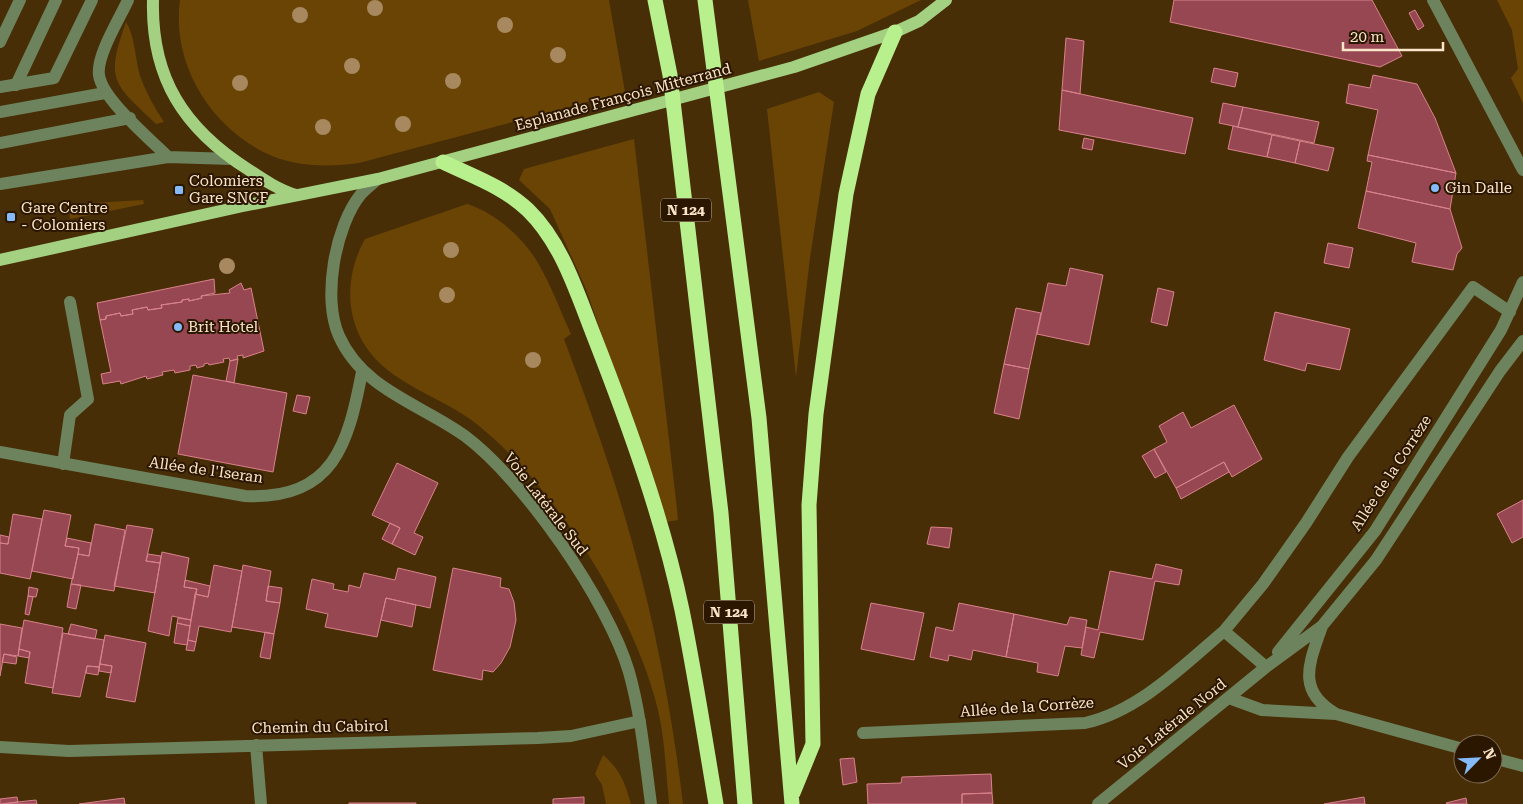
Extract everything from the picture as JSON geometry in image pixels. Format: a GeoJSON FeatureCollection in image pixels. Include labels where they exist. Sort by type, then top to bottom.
{"type":"FeatureCollection","features":[{"type":"Feature","properties":{"kind":"highway","name":"N 124"},"geometry":{"type":"LineString","coordinates":[[655,0],[670,75],[722,522],[745,804]]}},
{"type":"Feature","properties":{"kind":"highway","name":"N 124"},"geometry":{"type":"LineString","coordinates":[[705,0],[759,418],[792,801]]}},
{"type":"Feature","properties":{"kind":"highway"},"geometry":{"type":"LineString","coordinates":[[792,801],[813,744],[809,505],[816,414],[846,194],[868,94],[895,32]]}},
{"type":"Feature","properties":{"kind":"highway"},"geometry":{"type":"LineString","coordinates":[[443,162],[498,187],[528,210],[552,239],[578,295],[619,401],[662,536],[682,609],[716,804]]}},
{"type":"Feature","properties":{"kind":"main road"},"geometry":{"type":"LineString","coordinates":[[153,0],[155,42],[169,86],[195,127],[212,145],[232,159],[275,186],[296,195]]}},
{"type":"Feature","properties":{"kind":"main road","name":"Esplanade François Mitterrand"},"geometry":{"type":"LineString","coordinates":[[0,260],[296,195],[378,179],[794,67],[895,32],[919,21],[946,0]]}},
{"type":"Feature","properties":{"kind":"street"},"geometry":{"type":"LineString","coordinates":[[0,42],[20,0]]}},
{"type":"Feature","properties":{"kind":"street"},"geometry":{"type":"LineString","coordinates":[[16,85],[56,0]]}},
{"type":"Feature","properties":{"kind":"street"},"geometry":{"type":"LineString","coordinates":[[0,87],[54,78],[92,0]]}},
{"type":"Feature","properties":{"kind":"street"},"geometry":{"type":"LineString","coordinates":[[128,0],[101,58],[99,75],[105,93],[168,157]]}},
{"type":"Feature","properties":{"kind":"street"},"geometry":{"type":"LineString","coordinates":[[1433,0],[1523,170]]}},
{"type":"Feature","properties":{"kind":"street"},"geometry":{"type":"LineString","coordinates":[[0,112],[105,93]]}},
{"type":"Feature","properties":{"kind":"street"},"geometry":{"type":"LineString","coordinates":[[0,143],[130,118]]}},
{"type":"Feature","properties":{"kind":"street"},"geometry":{"type":"LineString","coordinates":[[0,184],[168,157],[232,159]]}},
{"type":"Feature","properties":{"kind":"street","name":"Voie Latérale Sud"},"geometry":{"type":"LineString","coordinates":[[378,179],[361,194],[348,215],[333,265],[330,290],[332,315],[338,336],[362,372],[388,391],[464,435],[486,453],[518,489],[572,561],[608,622],[628,670],[640,721],[651,804]]}},
{"type":"Feature","properties":{"kind":"street","name":"Allée de la Corrèze"},"geometry":{"type":"LineString","coordinates":[[1266,667],[1376,531],[1501,330],[1523,282]]}},
{"type":"Feature","properties":{"kind":"street","name":"Allée de la Corrèze"},"geometry":{"type":"LineString","coordinates":[[863,733],[1085,723],[1098,720],[1131,704],[1179,669],[1224,631],[1263,584],[1306,523],[1348,456],[1473,287],[1510,312]]}},
{"type":"Feature","properties":{"kind":"street"},"geometry":{"type":"LineString","coordinates":[[63,464],[70,415],[88,399],[70,302]]}},
{"type":"Feature","properties":{"kind":"street"},"geometry":{"type":"LineString","coordinates":[[1224,631],[1266,667],[1322,626],[1353,590],[1393,536],[1500,371],[1523,341]]}},
{"type":"Feature","properties":{"kind":"street","name":"Allée de l'Iseran"},"geometry":{"type":"LineString","coordinates":[[0,452],[245,496],[264,497],[280,493],[317,478],[330,468],[340,452],[349,430],[362,372]]}},
{"type":"Feature","properties":{"kind":"street"},"geometry":{"type":"LineString","coordinates":[[1322,626],[1308,669],[1315,697],[1324,707],[1336,714]]}},
{"type":"Feature","properties":{"kind":"street","name":"Voie Latérale Nord"},"geometry":{"type":"LineString","coordinates":[[1098,804],[1266,667]]}},
{"type":"Feature","properties":{"kind":"street"},"geometry":{"type":"LineString","coordinates":[[1229,698],[1262,710],[1336,714],[1453,746]]}},
{"type":"Feature","properties":{"kind":"street","name":"Chemin du Cabirol"},"geometry":{"type":"LineString","coordinates":[[0,746],[69,751],[562,737],[640,721]]}},
{"type":"Feature","properties":{"kind":"street"},"geometry":{"type":"LineString","coordinates":[[256,745],[261,804]]}},
{"type":"Feature","properties":{"kind":"street"},"geometry":{"type":"LineString","coordinates":[[1503,761],[1523,766]]}},
{"type":"Feature","properties":{"kind":"shaded area"},"geometry":{"type":"Polygon","coordinates":[[[180,0],[609,0],[625,92],[359,163],[326,165],[282,160],[250,144],[231,130],[200,93],[189,71],[182,48],[179,24],[180,0]]]}},
{"type":"Feature","properties":{"kind":"shaded area"},"geometry":{"type":"Polygon","coordinates":[[[748,0],[921,0],[857,31],[759,61],[748,0]]]}},
{"type":"Feature","properties":{"kind":"shaded area"},"geometry":{"type":"Polygon","coordinates":[[[1497,0],[1523,0],[1523,103],[1511,78],[1518,69],[1512,30],[1497,0]]]}},
{"type":"Feature","properties":{"kind":"shaded area"},"geometry":{"type":"Polygon","coordinates":[[[126,22],[133,40],[140,76],[150,99],[164,122],[156,124],[130,99],[117,80],[115,69],[116,57],[126,22]]]}},
{"type":"Feature","properties":{"kind":"shaded area"},"geometry":{"type":"Polygon","coordinates":[[[819,92],[834,102],[810,258],[796,377],[767,109],[819,92]]]}},
{"type":"Feature","properties":{"kind":"shaded area"},"geometry":{"type":"Polygon","coordinates":[[[634,139],[678,520],[666,522],[586,289],[550,209],[519,180],[524,169],[634,139]]]}},
{"type":"Feature","properties":{"kind":"shaded area"},"geometry":{"type":"Polygon","coordinates":[[[143,200],[144,204],[70,219],[69,207],[75,204],[143,200]]]}},
{"type":"Feature","properties":{"kind":"shaded area"},"geometry":{"type":"Polygon","coordinates":[[[467,204],[488,213],[517,235],[525,244],[543,271],[571,334],[564,339],[613,478],[647,599],[664,680],[683,804],[669,804],[660,721],[647,673],[612,594],[589,555],[536,483],[508,452],[465,416],[387,370],[364,344],[353,318],[350,291],[354,264],[365,239],[467,204]]]}},
{"type":"Feature","properties":{"kind":"shaded area"},"geometry":{"type":"Polygon","coordinates":[[[603,755],[614,766],[621,777],[631,804],[606,804],[602,785],[595,774],[603,755]]]}},
{"type":"Feature","properties":{"kind":"building"},"geometry":{"type":"Polygon","coordinates":[[[1174,0],[1372,0],[1402,56],[1380,67],[1170,22],[1174,0]]]}},
{"type":"Feature","properties":{"kind":"building"},"geometry":{"type":"Polygon","coordinates":[[[1415,10],[1424,26],[1418,30],[1409,13],[1415,10]]]}},
{"type":"Feature","properties":{"kind":"building"},"geometry":{"type":"Polygon","coordinates":[[[1066,38],[1084,41],[1080,94],[1062,90],[1066,38]]]}},
{"type":"Feature","properties":{"kind":"building"},"geometry":{"type":"Polygon","coordinates":[[[1214,68],[1238,73],[1235,87],[1211,82],[1214,68]]]}},
{"type":"Feature","properties":{"kind":"building"},"geometry":{"type":"Polygon","coordinates":[[[1373,75],[1417,84],[1435,118],[1456,173],[1368,155],[1378,110],[1346,103],[1349,84],[1370,88],[1373,75]]]}},
{"type":"Feature","properties":{"kind":"building"},"geometry":{"type":"Polygon","coordinates":[[[1062,90],[1193,118],[1185,154],[1059,130],[1062,90]]]}},
{"type":"Feature","properties":{"kind":"building"},"geometry":{"type":"Polygon","coordinates":[[[1223,103],[1243,107],[1238,127],[1219,123],[1223,103]]]}},
{"type":"Feature","properties":{"kind":"building"},"geometry":{"type":"Polygon","coordinates":[[[1243,107],[1319,122],[1314,143],[1238,127],[1243,107]]]}},
{"type":"Feature","properties":{"kind":"building"},"geometry":{"type":"Polygon","coordinates":[[[1233,126],[1272,135],[1267,157],[1228,149],[1233,126]]]}},
{"type":"Feature","properties":{"kind":"building"},"geometry":{"type":"Polygon","coordinates":[[[1272,135],[1300,141],[1295,163],[1267,157],[1272,135]]]}},
{"type":"Feature","properties":{"kind":"building"},"geometry":{"type":"Polygon","coordinates":[[[1084,138],[1094,140],[1092,150],[1082,148],[1084,138]]]}},
{"type":"Feature","properties":{"kind":"building"},"geometry":{"type":"Polygon","coordinates":[[[1300,141],[1334,148],[1328,171],[1295,163],[1300,141]]]}},
{"type":"Feature","properties":{"kind":"building"},"geometry":{"type":"Polygon","coordinates":[[[1368,155],[1456,173],[1450,209],[1366,191],[1372,162],[1367,161],[1368,155]]]}},
{"type":"Feature","properties":{"kind":"building"},"geometry":{"type":"Polygon","coordinates":[[[1366,191],[1450,209],[1462,248],[1457,254],[1453,270],[1412,262],[1416,243],[1358,228],[1366,191]]]}},
{"type":"Feature","properties":{"kind":"building"},"geometry":{"type":"Polygon","coordinates":[[[1328,243],[1353,248],[1349,268],[1324,263],[1328,243]]]}},
{"type":"Feature","properties":{"kind":"building"},"geometry":{"type":"Polygon","coordinates":[[[1070,268],[1103,275],[1089,345],[1037,334],[1048,283],[1066,286],[1070,268]]]}},
{"type":"Feature","properties":{"kind":"building"},"geometry":{"type":"Polygon","coordinates":[[[214,279],[215,293],[201,296],[202,298],[161,305],[162,308],[148,310],[147,307],[132,310],[133,314],[121,316],[120,313],[106,316],[106,319],[100,320],[97,303],[214,279]]]}},
{"type":"Feature","properties":{"kind":"building"},"geometry":{"type":"Polygon","coordinates":[[[241,283],[244,290],[251,288],[264,351],[243,358],[243,355],[237,356],[238,359],[230,361],[229,358],[223,359],[224,362],[209,365],[208,363],[197,368],[196,365],[190,366],[190,370],[175,373],[174,370],[162,372],[163,375],[147,379],[146,376],[121,384],[120,381],[103,384],[101,374],[111,372],[100,320],[106,319],[106,316],[120,313],[121,316],[133,314],[132,310],[147,307],[148,310],[162,308],[161,305],[182,302],[182,300],[189,299],[189,301],[202,298],[201,296],[230,293],[229,290],[241,283]]]}},
{"type":"Feature","properties":{"kind":"building"},"geometry":{"type":"Polygon","coordinates":[[[1158,288],[1174,292],[1167,326],[1151,322],[1158,288]]]}},
{"type":"Feature","properties":{"kind":"building"},"geometry":{"type":"Polygon","coordinates":[[[1016,308],[1041,313],[1029,369],[1004,364],[1016,308]]]}},
{"type":"Feature","properties":{"kind":"building"},"geometry":{"type":"Polygon","coordinates":[[[1275,312],[1350,329],[1340,370],[1307,363],[1305,371],[1264,360],[1275,312]]]}},
{"type":"Feature","properties":{"kind":"building"},"geometry":{"type":"Polygon","coordinates":[[[238,359],[234,383],[226,381],[230,361],[238,359]]]}},
{"type":"Feature","properties":{"kind":"building"},"geometry":{"type":"Polygon","coordinates":[[[1004,364],[1029,369],[1019,419],[994,413],[1004,364]]]}},
{"type":"Feature","properties":{"kind":"building"},"geometry":{"type":"Polygon","coordinates":[[[193,375],[287,393],[273,472],[178,454],[193,375]]]}},
{"type":"Feature","properties":{"kind":"building"},"geometry":{"type":"Polygon","coordinates":[[[297,395],[310,397],[306,414],[293,411],[297,395]]]}},
{"type":"Feature","properties":{"kind":"building"},"geometry":{"type":"Polygon","coordinates":[[[1234,405],[1262,459],[1232,477],[1224,462],[1176,488],[1154,449],[1167,442],[1159,426],[1183,412],[1191,428],[1234,405]]]}},
{"type":"Feature","properties":{"kind":"building"},"geometry":{"type":"Polygon","coordinates":[[[1154,449],[1166,472],[1155,478],[1142,456],[1154,449]]]}},
{"type":"Feature","properties":{"kind":"building"},"geometry":{"type":"Polygon","coordinates":[[[1224,462],[1229,472],[1181,499],[1176,488],[1224,462]]]}},
{"type":"Feature","properties":{"kind":"building"},"geometry":{"type":"Polygon","coordinates":[[[397,463],[438,483],[414,533],[423,537],[415,555],[392,544],[400,528],[372,515],[397,463]]]}},
{"type":"Feature","properties":{"kind":"building"},"geometry":{"type":"Polygon","coordinates":[[[1523,500],[1523,537],[1512,543],[1497,514],[1523,500]]]}},
{"type":"Feature","properties":{"kind":"building"},"geometry":{"type":"Polygon","coordinates":[[[44,510],[71,515],[65,546],[79,548],[73,579],[32,571],[44,510]]]}},
{"type":"Feature","properties":{"kind":"building"},"geometry":{"type":"Polygon","coordinates":[[[13,514],[42,519],[30,579],[0,573],[0,543],[8,544],[13,514]]]}},
{"type":"Feature","properties":{"kind":"building"},"geometry":{"type":"Polygon","coordinates":[[[390,523],[400,528],[392,544],[382,539],[390,523]]]}},
{"type":"Feature","properties":{"kind":"building"},"geometry":{"type":"Polygon","coordinates":[[[95,524],[125,530],[114,591],[71,584],[78,554],[89,556],[95,524]]]}},
{"type":"Feature","properties":{"kind":"building"},"geometry":{"type":"Polygon","coordinates":[[[127,525],[153,529],[146,561],[160,563],[155,593],[114,586],[127,525]]]}},
{"type":"Feature","properties":{"kind":"building"},"geometry":{"type":"Polygon","coordinates":[[[931,527],[952,528],[949,548],[927,544],[931,527]]]}},
{"type":"Feature","properties":{"kind":"building"},"geometry":{"type":"Polygon","coordinates":[[[0,535],[9,537],[8,544],[0,543],[0,535]]]}},
{"type":"Feature","properties":{"kind":"building"},"geometry":{"type":"Polygon","coordinates":[[[67,538],[91,543],[89,556],[78,554],[79,548],[65,546],[67,538]]]}},
{"type":"Feature","properties":{"kind":"building"},"geometry":{"type":"Polygon","coordinates":[[[162,552],[189,558],[184,587],[197,589],[191,620],[172,616],[169,636],[148,631],[162,552]]]}},
{"type":"Feature","properties":{"kind":"building"},"geometry":{"type":"Polygon","coordinates":[[[148,554],[161,556],[160,563],[146,561],[148,554]]]}},
{"type":"Feature","properties":{"kind":"building"},"geometry":{"type":"Polygon","coordinates":[[[1156,564],[1182,570],[1179,585],[1155,581],[1143,640],[1100,632],[1094,658],[1081,655],[1086,627],[1098,630],[1110,571],[1152,579],[1156,564]]]}},
{"type":"Feature","properties":{"kind":"building"},"geometry":{"type":"Polygon","coordinates":[[[214,565],[242,571],[231,632],[199,626],[196,642],[188,640],[195,594],[208,597],[214,565]]]}},
{"type":"Feature","properties":{"kind":"building"},"geometry":{"type":"Polygon","coordinates":[[[243,565],[271,571],[266,601],[280,603],[274,634],[232,627],[243,565]]]}},
{"type":"Feature","properties":{"kind":"building"},"geometry":{"type":"Polygon","coordinates":[[[398,568],[436,577],[430,608],[386,598],[377,637],[325,627],[328,614],[306,609],[312,579],[334,584],[333,589],[348,592],[349,585],[360,588],[364,573],[395,580],[398,568]]]}},
{"type":"Feature","properties":{"kind":"building"},"geometry":{"type":"Polygon","coordinates":[[[453,568],[501,578],[500,587],[509,589],[514,602],[516,620],[510,647],[501,663],[493,672],[483,670],[482,680],[433,670],[453,568]]]}},
{"type":"Feature","properties":{"kind":"building"},"geometry":{"type":"Polygon","coordinates":[[[185,580],[210,586],[208,597],[195,594],[197,589],[184,587],[185,580]]]}},
{"type":"Feature","properties":{"kind":"building"},"geometry":{"type":"Polygon","coordinates":[[[71,584],[81,585],[76,609],[67,607],[71,584]]]}},
{"type":"Feature","properties":{"kind":"building"},"geometry":{"type":"Polygon","coordinates":[[[268,586],[282,588],[280,603],[266,601],[268,586]]]}},
{"type":"Feature","properties":{"kind":"building"},"geometry":{"type":"Polygon","coordinates":[[[29,587],[38,589],[36,597],[28,596],[29,587]]]}},
{"type":"Feature","properties":{"kind":"building"},"geometry":{"type":"Polygon","coordinates":[[[28,596],[33,597],[29,615],[25,614],[28,596]]]}},
{"type":"Feature","properties":{"kind":"building"},"geometry":{"type":"Polygon","coordinates":[[[386,598],[416,605],[412,627],[381,620],[386,598]]]}},
{"type":"Feature","properties":{"kind":"building"},"geometry":{"type":"Polygon","coordinates":[[[871,603],[924,613],[914,660],[861,649],[871,603]]]}},
{"type":"Feature","properties":{"kind":"building"},"geometry":{"type":"Polygon","coordinates":[[[959,603],[1014,614],[1006,657],[973,650],[971,660],[949,655],[948,661],[930,657],[936,627],[953,631],[959,603]]]}},
{"type":"Feature","properties":{"kind":"building"},"geometry":{"type":"Polygon","coordinates":[[[1014,614],[1067,625],[1070,617],[1087,620],[1082,648],[1065,646],[1058,676],[1037,672],[1038,663],[1006,657],[1014,614]]]}},
{"type":"Feature","properties":{"kind":"building"},"geometry":{"type":"Polygon","coordinates":[[[178,618],[191,620],[190,626],[177,623],[178,618]]]}},
{"type":"Feature","properties":{"kind":"building"},"geometry":{"type":"Polygon","coordinates":[[[24,620],[63,628],[53,688],[25,683],[30,652],[19,649],[24,620]]]}},
{"type":"Feature","properties":{"kind":"building"},"geometry":{"type":"Polygon","coordinates":[[[177,623],[190,626],[187,645],[174,643],[177,623]]]}},
{"type":"Feature","properties":{"kind":"building"},"geometry":{"type":"Polygon","coordinates":[[[0,624],[22,628],[18,656],[4,654],[0,676],[0,624]]]}},
{"type":"Feature","properties":{"kind":"building"},"geometry":{"type":"Polygon","coordinates":[[[71,624],[97,630],[95,639],[68,634],[71,624]]]}},
{"type":"Feature","properties":{"kind":"building"},"geometry":{"type":"Polygon","coordinates":[[[265,632],[274,634],[270,659],[260,657],[265,632]]]}},
{"type":"Feature","properties":{"kind":"building"},"geometry":{"type":"Polygon","coordinates":[[[63,633],[104,640],[99,667],[87,666],[80,697],[52,693],[63,633]]]}},
{"type":"Feature","properties":{"kind":"building"},"geometry":{"type":"Polygon","coordinates":[[[105,635],[146,643],[135,702],[106,697],[112,666],[100,664],[105,635]]]}},
{"type":"Feature","properties":{"kind":"building"},"geometry":{"type":"Polygon","coordinates":[[[188,640],[196,642],[194,651],[186,650],[188,640]]]}},
{"type":"Feature","properties":{"kind":"building"},"geometry":{"type":"Polygon","coordinates":[[[19,649],[30,652],[29,658],[18,656],[19,649]]]}},
{"type":"Feature","properties":{"kind":"building"},"geometry":{"type":"Polygon","coordinates":[[[4,654],[17,657],[16,664],[2,662],[4,654]]]}},
{"type":"Feature","properties":{"kind":"building"},"geometry":{"type":"Polygon","coordinates":[[[100,664],[112,666],[111,673],[99,671],[100,664]]]}},
{"type":"Feature","properties":{"kind":"building"},"geometry":{"type":"Polygon","coordinates":[[[87,666],[99,667],[98,675],[86,673],[87,666]]]}},
{"type":"Feature","properties":{"kind":"building"},"geometry":{"type":"Polygon","coordinates":[[[854,758],[857,782],[843,785],[840,759],[854,758]]]}},
{"type":"Feature","properties":{"kind":"building"},"geometry":{"type":"Polygon","coordinates":[[[991,774],[992,793],[962,794],[962,804],[868,804],[867,784],[901,783],[902,777],[991,774]]]}},
{"type":"Feature","properties":{"kind":"building"},"geometry":{"type":"Polygon","coordinates":[[[992,793],[993,804],[962,804],[962,794],[992,793]]]}},
{"type":"Feature","properties":{"kind":"building"},"geometry":{"type":"Polygon","coordinates":[[[17,797],[18,802],[0,804],[0,799],[17,797]]]}},
{"type":"Feature","properties":{"kind":"building"},"geometry":{"type":"Polygon","coordinates":[[[584,797],[584,804],[553,804],[553,799],[584,797]]]}},
{"type":"Feature","properties":{"kind":"building"},"geometry":{"type":"Polygon","coordinates":[[[1364,797],[1365,804],[1324,804],[1364,797]]]}},
{"type":"Feature","properties":{"kind":"building"},"geometry":{"type":"Polygon","coordinates":[[[124,798],[125,804],[79,804],[124,798]]]}},
{"type":"Feature","properties":{"kind":"building"},"geometry":{"type":"Polygon","coordinates":[[[1466,798],[1467,804],[1446,803],[1466,798]]]}},
{"type":"Feature","properties":{"kind":"building"},"geometry":{"type":"Polygon","coordinates":[[[36,800],[37,804],[3,804],[18,802],[36,800]]]}},
{"type":"Feature","properties":{"kind":"building"},"geometry":{"type":"Polygon","coordinates":[[[416,803],[416,804],[349,804],[416,803]]]}},
{"type":"Feature","properties":{"kind":"place","name":"Gin Dalle"},"geometry":{"type":"Point","coordinates":[1435,188]}},
{"type":"Feature","properties":{"kind":"place","name":"Colomiers Gare SNCF"},"geometry":{"type":"Point","coordinates":[179,190]}},
{"type":"Feature","properties":{"kind":"place","name":"Gare Centre - Colomiers"},"geometry":{"type":"Point","coordinates":[11,217]}},
{"type":"Feature","properties":{"kind":"place","name":"Brit Hotel"},"geometry":{"type":"Point","coordinates":[178,327]}}]}
